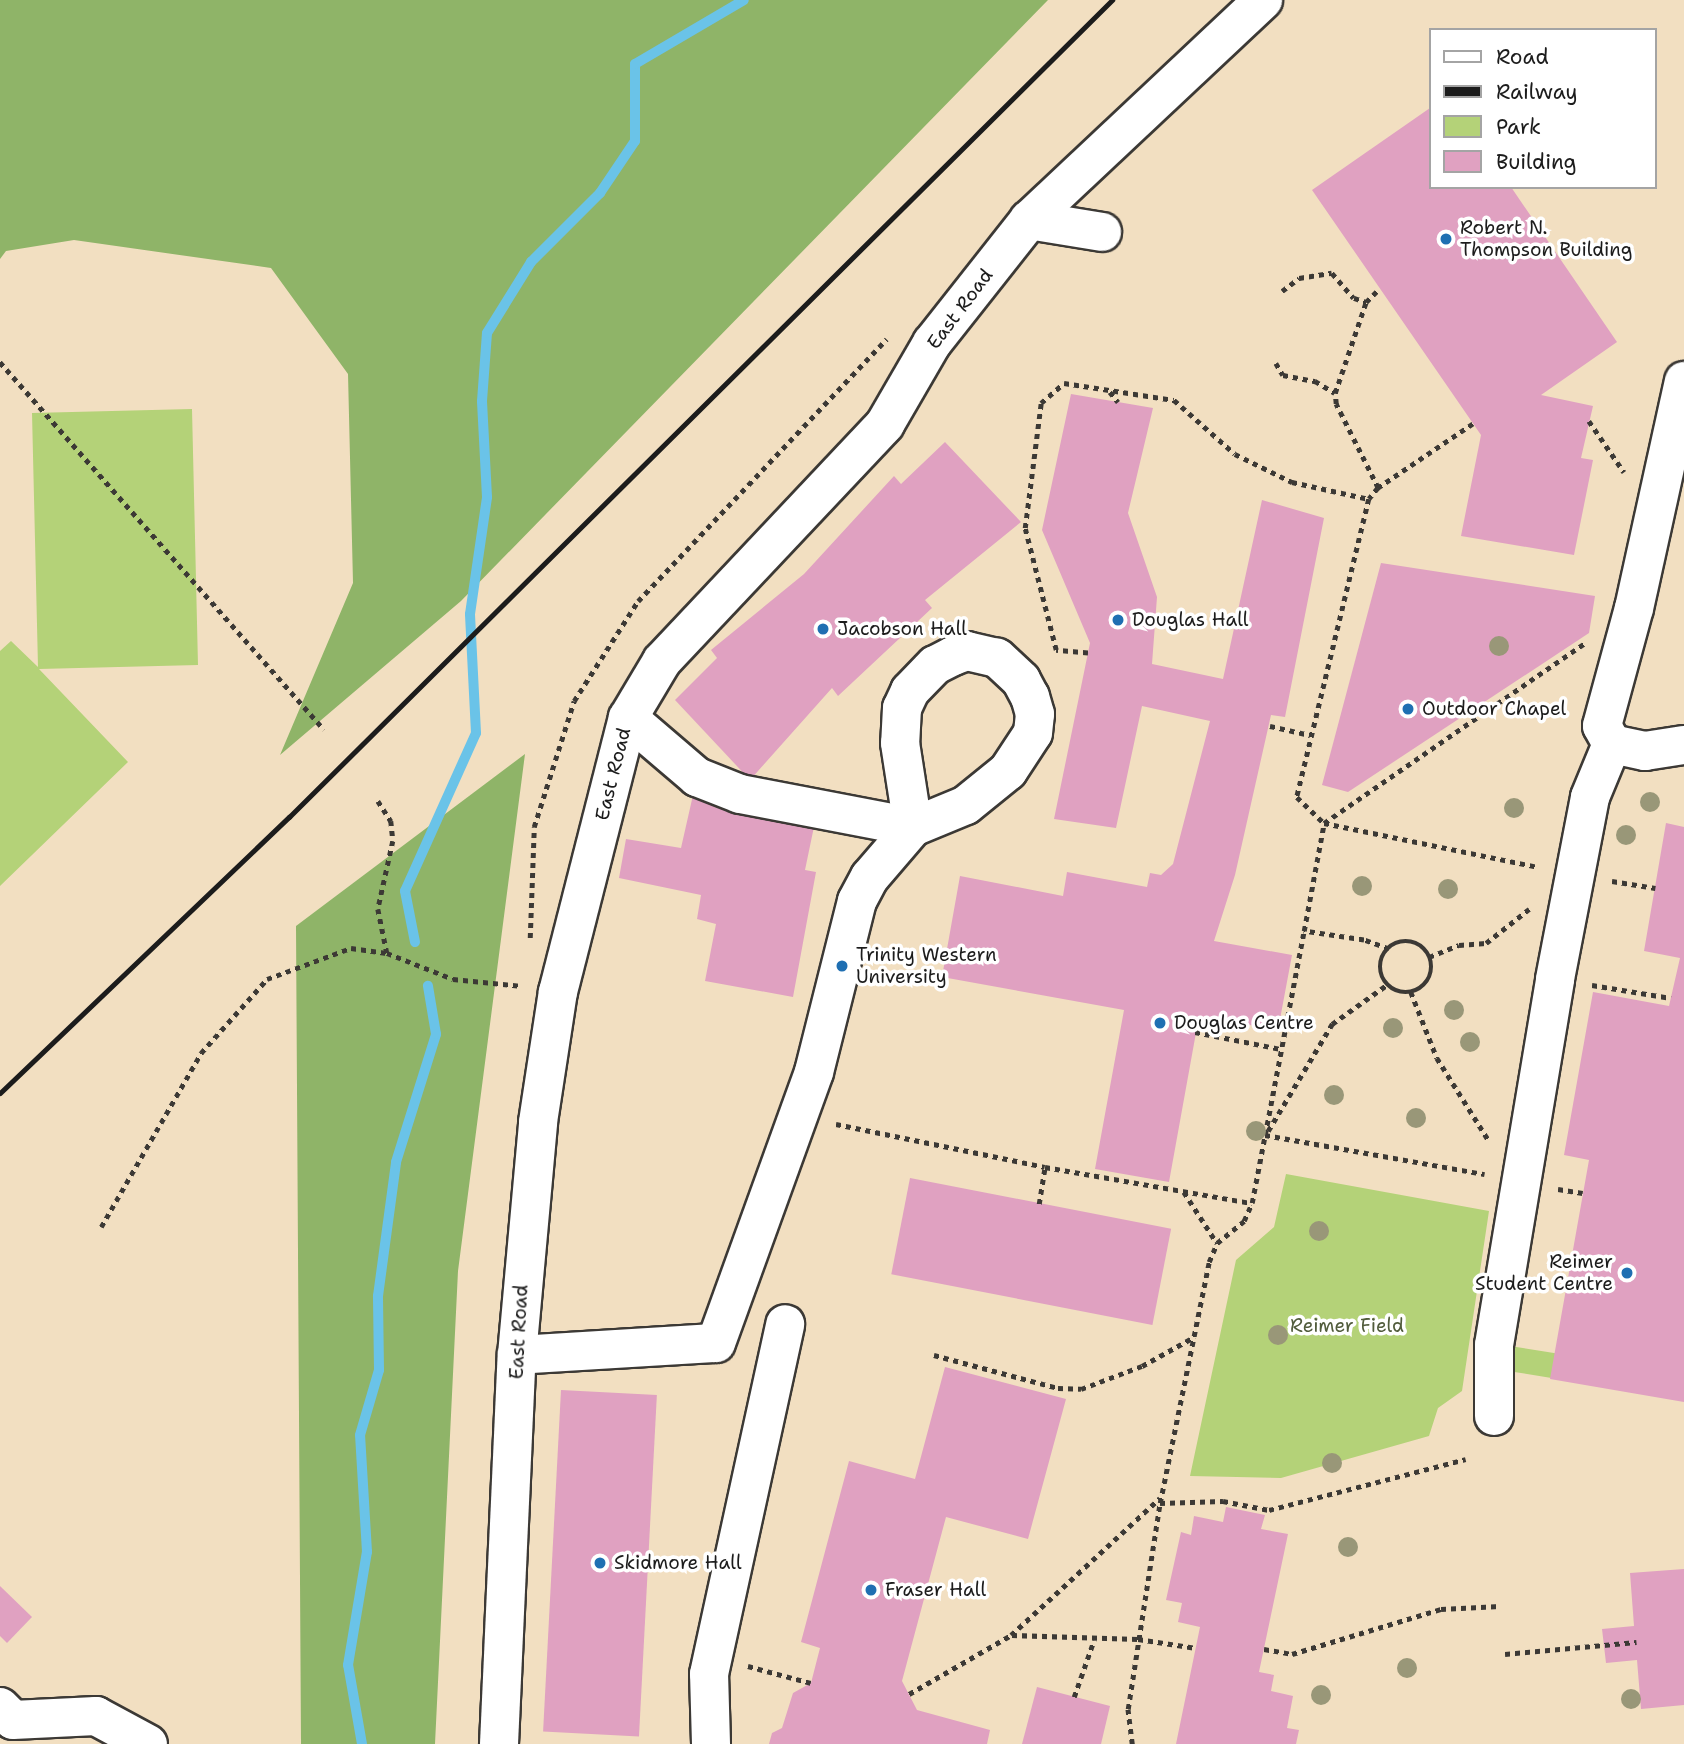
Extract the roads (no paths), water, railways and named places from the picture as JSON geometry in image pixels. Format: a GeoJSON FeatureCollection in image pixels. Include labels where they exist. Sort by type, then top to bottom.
{"type":"FeatureCollection","features":[{"type":"Feature","properties":{"kind":"street","name":"East Road"},"geometry":{"type":"LineString","coordinates":[[499,1744],[525,1227],[558,992],[628,718],[662,661],[885,424],[932,343],[1029,220],[1263,0]]}},
{"type":"Feature","properties":{"kind":"street"},"geometry":{"type":"LineString","coordinates":[[1029,220],[1102,232]]}},
{"type":"Feature","properties":{"kind":"street"},"geometry":{"type":"LineString","coordinates":[[1684,381],[1634,608],[1602,726],[1612,744],[1645,751],[1684,745]]}},
{"type":"Feature","properties":{"kind":"street"},"geometry":{"type":"LineString","coordinates":[[517,1355],[716,1343],[814,1072],[858,901],[886,855],[913,827],[944,817],[986,789],[1007,771],[1033,733],[1035,714],[1030,697],[1021,680],[997,658],[967,651],[953,656],[935,665],[910,691],[902,708],[900,743],[913,827]]}},
{"type":"Feature","properties":{"kind":"street"},"geometry":{"type":"LineString","coordinates":[[628,718],[697,777],[740,794],[913,827]]}},
{"type":"Feature","properties":{"kind":"street"},"geometry":{"type":"LineString","coordinates":[[1494,1416],[1494,1346],[1555,979],[1590,797],[1612,744]]}},
{"type":"Feature","properties":{"kind":"street"},"geometry":{"type":"LineString","coordinates":[[711,1744],[712,1659],[785,1324]]}},
{"type":"Feature","properties":{"kind":"street"},"geometry":{"type":"LineString","coordinates":[[0,1707],[13,1720],[96,1716],[148,1744]]}},
{"type":"Feature","properties":{"kind":"waterway"},"geometry":{"type":"LineString","coordinates":[[415,942],[405,891],[476,733],[470,614],[487,497],[482,401],[487,333],[531,262],[600,193],[635,141],[635,64],[744,0]]}},
{"type":"Feature","properties":{"kind":"waterway"},"geometry":{"type":"LineString","coordinates":[[362,1744],[348,1665],[367,1552],[360,1435],[379,1370],[378,1296],[396,1162],[436,1034],[428,986]]}},
{"type":"Feature","properties":{"kind":"railway"},"geometry":{"type":"LineString","coordinates":[[0,1093],[289,817],[1112,0]]}},
{"type":"Feature","properties":{"kind":"place","name":"Robert N. Thompson Building"},"geometry":{"type":"Point","coordinates":[1446,239]}},
{"type":"Feature","properties":{"kind":"place","name":"Douglas Hall"},"geometry":{"type":"Point","coordinates":[1118,620]}},
{"type":"Feature","properties":{"kind":"place","name":"Jacobson Hall"},"geometry":{"type":"Point","coordinates":[823,629]}},
{"type":"Feature","properties":{"kind":"place","name":"Outdoor Chapel"},"geometry":{"type":"Point","coordinates":[1408,709]}},
{"type":"Feature","properties":{"kind":"place","name":"Trinity Western University"},"geometry":{"type":"Point","coordinates":[842,966]}},
{"type":"Feature","properties":{"kind":"place","name":"Douglas Centre"},"geometry":{"type":"Point","coordinates":[1160,1023]}},
{"type":"Feature","properties":{"kind":"place","name":"Reimer Student Centre"},"geometry":{"type":"Point","coordinates":[1627,1273]}},
{"type":"Feature","properties":{"kind":"place","name":"Skidmore Hall"},"geometry":{"type":"Point","coordinates":[600,1563]}},
{"type":"Feature","properties":{"kind":"place","name":"Fraser Hall"},"geometry":{"type":"Point","coordinates":[871,1590]}},
{"type":"Feature","properties":{"kind":"park label","name":"Reimer Field"},"geometry":{"type":"Point","coordinates":[1347,1326]}}]}
